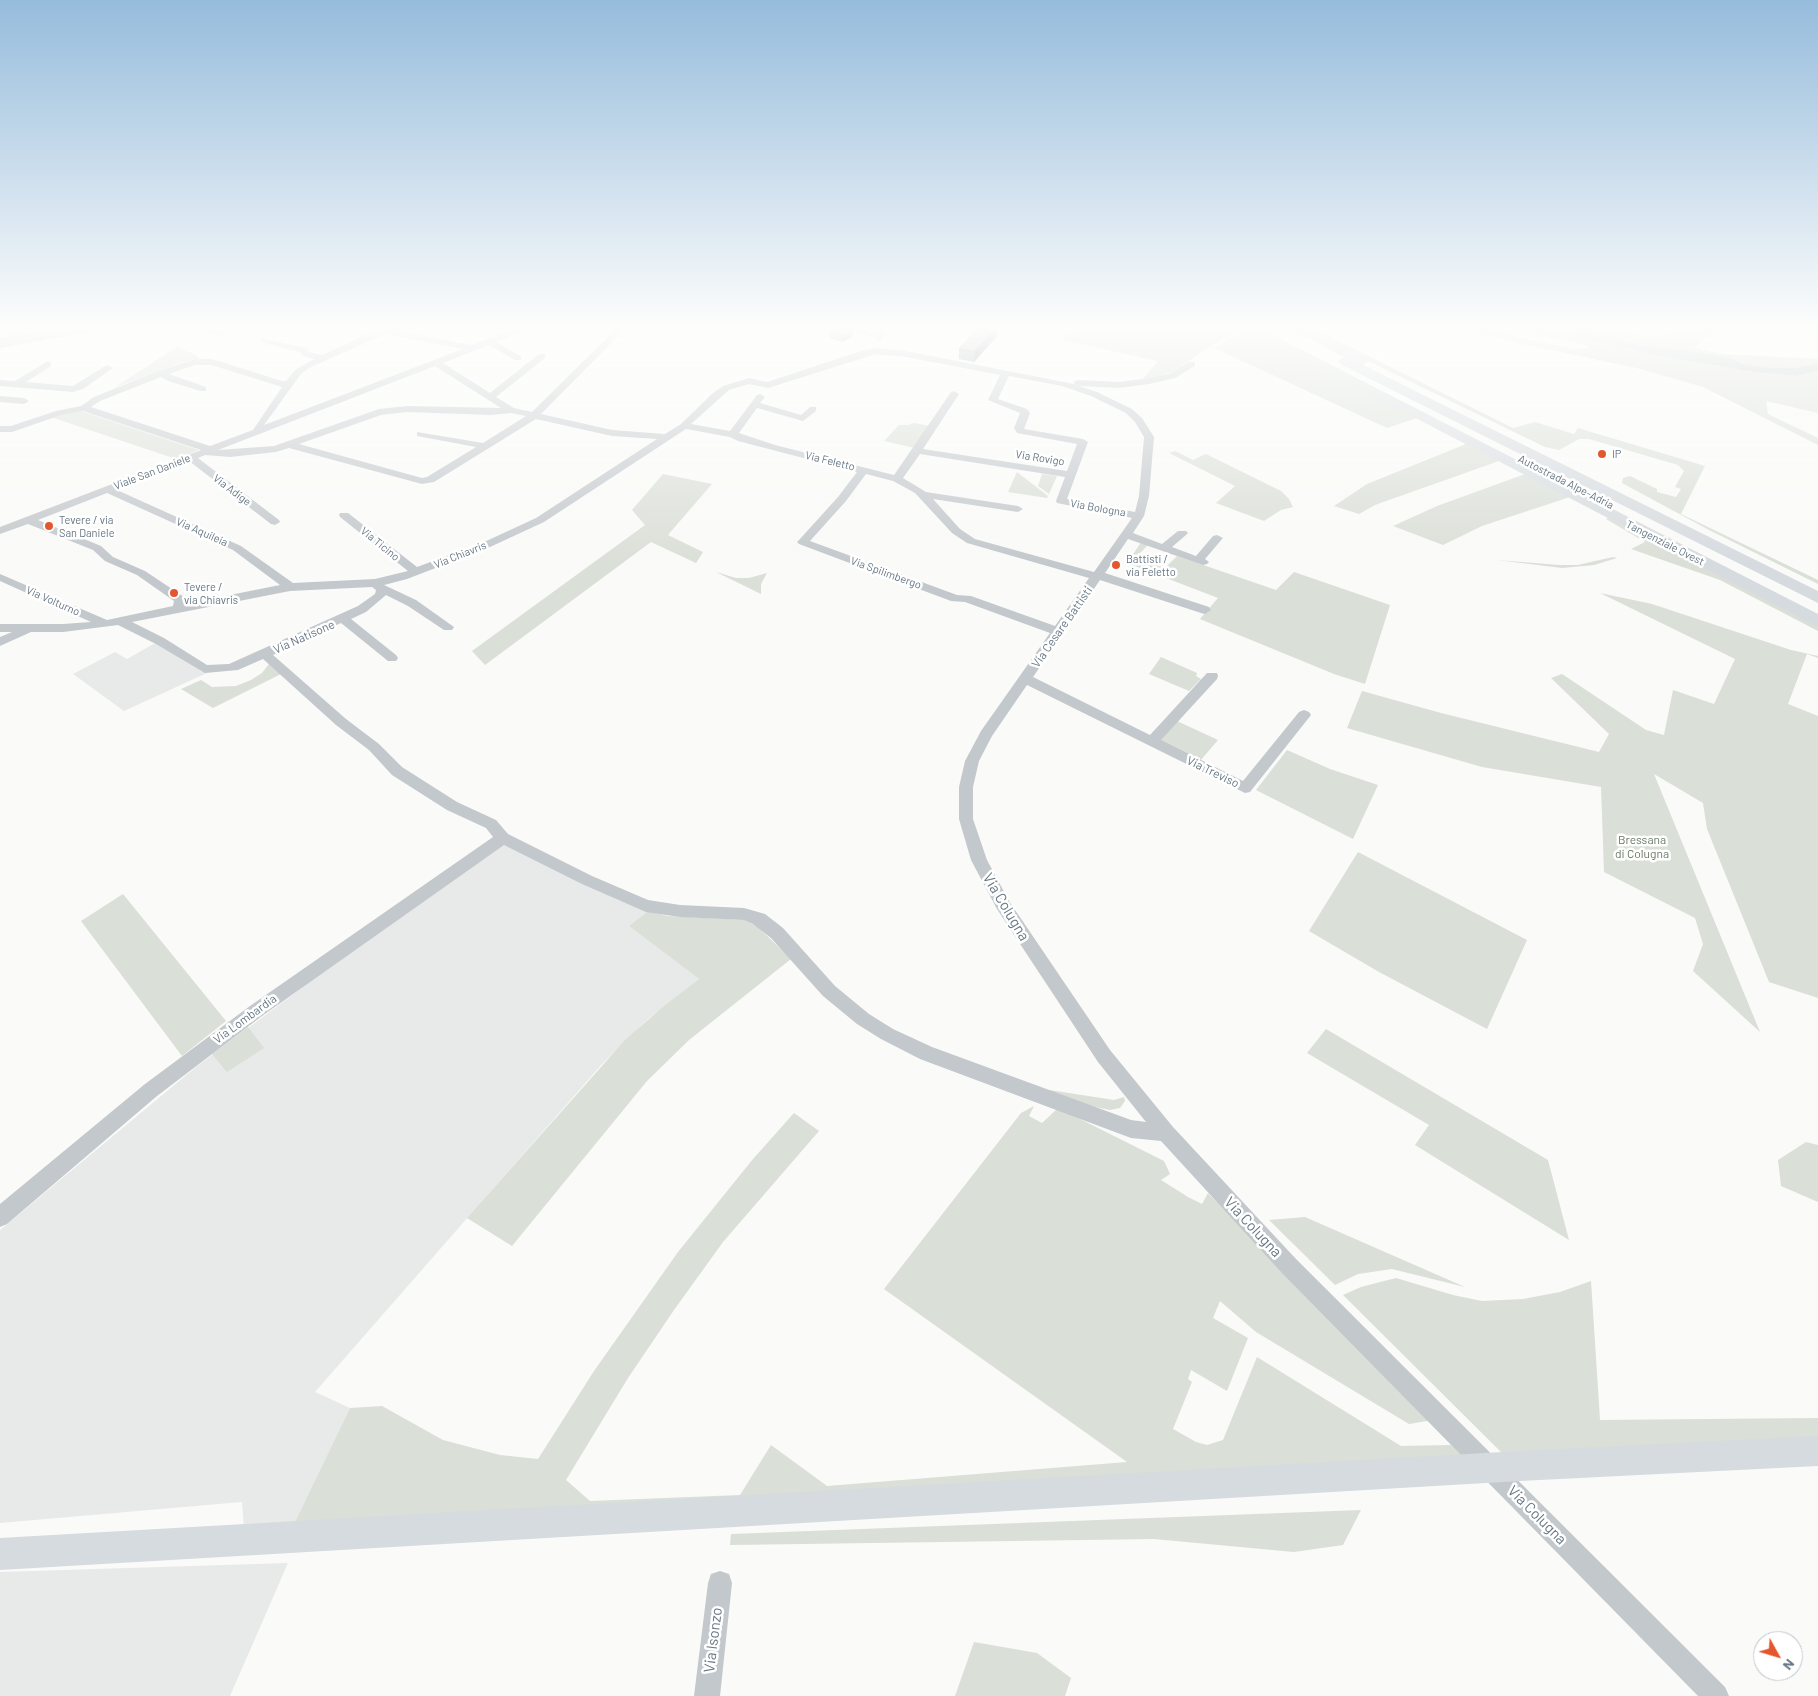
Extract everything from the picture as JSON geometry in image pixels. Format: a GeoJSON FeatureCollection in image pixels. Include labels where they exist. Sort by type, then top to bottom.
{"type":"FeatureCollection","features":[{"type":"Feature","properties":{"kind":"highway","name":"Tangenziale Ovest"},"geometry":{"type":"LineString","coordinates":[[1400,406],[1818,621]]}},
{"type":"Feature","properties":{"kind":"highway","name":"Autostrada Alpe-Adria"},"geometry":{"type":"LineString","coordinates":[[1417,406],[1818,610]]}},
{"type":"Feature","properties":{"kind":"highway","name":"Autostrada Alpe-Adria"},"geometry":{"type":"LineString","coordinates":[[1436,406],[1818,598]]}},
{"type":"Feature","properties":{"kind":"highway"},"geometry":{"type":"LineString","coordinates":[[1454,406],[1818,587]]}},
{"type":"Feature","properties":{"kind":"main road"},"geometry":{"type":"LineString","coordinates":[[0,1554],[1520,1466],[1818,1451]]}},
{"type":"Feature","properties":{"kind":"street"},"geometry":{"type":"LineString","coordinates":[[0,429],[12,429],[59,413],[87,406]]}},
{"type":"Feature","properties":{"kind":"street"},"geometry":{"type":"LineString","coordinates":[[259,430],[257,429],[272,406]]}},
{"type":"Feature","properties":{"kind":"street","name":"Viale San Daniele"},"geometry":{"type":"LineString","coordinates":[[0,531],[321,406]]}},
{"type":"Feature","properties":{"kind":"street"},"geometry":{"type":"LineString","coordinates":[[505,406],[511,410],[533,416],[612,433],[666,437]]}},
{"type":"Feature","properties":{"kind":"street"},"geometry":{"type":"LineString","coordinates":[[290,445],[422,481],[430,480],[533,416],[543,406]]}},
{"type":"Feature","properties":{"kind":"street","name":"Via Chiavris"},"geometry":{"type":"LineString","coordinates":[[0,628],[106,624],[227,598],[290,587],[378,586],[486,545],[540,520],[684,426],[706,406]]}},
{"type":"Feature","properties":{"kind":"street"},"geometry":{"type":"LineString","coordinates":[[733,434],[755,406]]}},
{"type":"Feature","properties":{"kind":"street"},"geometry":{"type":"LineString","coordinates":[[760,406],[803,418],[813,409]]}},
{"type":"Feature","properties":{"kind":"street"},"geometry":{"type":"LineString","coordinates":[[897,479],[946,406]]}},
{"type":"Feature","properties":{"kind":"street","name":"Via Bologna"},"geometry":{"type":"LineString","coordinates":[[1012,406],[1024,410],[1020,430],[1024,433],[1083,442],[1061,501],[1139,516]]}},
{"type":"Feature","properties":{"kind":"street","name":"Via Cesare Battisti"},"geometry":{"type":"LineString","coordinates":[[1026,679],[1139,516],[1144,496],[1149,437],[1139,420],[1117,406]]}},
{"type":"Feature","properties":{"kind":"street"},"geometry":{"type":"LineString","coordinates":[[84,408],[201,453],[237,453],[290,445],[379,412],[407,409],[491,412],[511,410]]}},
{"type":"Feature","properties":{"kind":"street","name":"Via Feletto"},"geometry":{"type":"LineString","coordinates":[[684,426],[733,434],[742,439],[771,447],[897,479],[924,495],[956,531],[970,541],[1098,576]]}},
{"type":"Feature","properties":{"kind":"street"},"geometry":{"type":"LineString","coordinates":[[420,434],[486,446]]}},
{"type":"Feature","properties":{"kind":"street","name":"Via Rovigo"},"geometry":{"type":"LineString","coordinates":[[917,451],[1070,475]]}},
{"type":"Feature","properties":{"kind":"street","name":"Via Adige"},"geometry":{"type":"LineString","coordinates":[[201,453],[194,461],[275,522]]}},
{"type":"Feature","properties":{"kind":"street","name":"Via Spilimbergo"},"geometry":{"type":"LineString","coordinates":[[864,470],[842,499],[803,542],[955,598],[967,599],[1059,632]]}},
{"type":"Feature","properties":{"kind":"street","name":"Via Aquileia"},"geometry":{"type":"LineString","coordinates":[[107,489],[237,548],[290,587]]}},
{"type":"Feature","properties":{"kind":"street","name":"Via Feletto"},"geometry":{"type":"LineString","coordinates":[[924,495],[1018,509]]}},
{"type":"Feature","properties":{"kind":"street","name":"Via Ticino"},"geometry":{"type":"LineString","coordinates":[[344,515],[416,572]]}},
{"type":"Feature","properties":{"kind":"street"},"geometry":{"type":"LineString","coordinates":[[28,520],[97,548],[109,560],[141,573],[180,600],[178,609]]}},
{"type":"Feature","properties":{"kind":"street"},"geometry":{"type":"LineString","coordinates":[[1165,547],[1182,532]]}},
{"type":"Feature","properties":{"kind":"street"},"geometry":{"type":"LineString","coordinates":[[1127,535],[1201,561],[1217,538]]}},
{"type":"Feature","properties":{"kind":"street","name":"Via Cesare Battisti"},"geometry":{"type":"LineString","coordinates":[[1098,576],[1205,610]]}},
{"type":"Feature","properties":{"kind":"street","name":"Via Volturno"},"geometry":{"type":"LineString","coordinates":[[0,577],[106,624]]}},
{"type":"Feature","properties":{"kind":"street"},"geometry":{"type":"LineString","coordinates":[[378,586],[412,603],[448,628]]}},
{"type":"Feature","properties":{"kind":"street","name":"Via Natisone"},"geometry":{"type":"LineString","coordinates":[[119,621],[160,641],[205,669],[221,669],[238,666],[362,609],[380,596],[378,586]]}},
{"type":"Feature","properties":{"kind":"street","name":"Via Natisone"},"geometry":{"type":"LineString","coordinates":[[343,619],[392,658]]}},
{"type":"Feature","properties":{"kind":"street"},"geometry":{"type":"LineString","coordinates":[[0,642],[30,628]]}},
{"type":"Feature","properties":{"kind":"street"},"geometry":{"type":"LineString","coordinates":[[264,654],[341,722],[374,747],[397,771],[452,806],[491,824],[503,838],[587,880],[646,906],[680,911],[744,914],[759,919],[777,933],[829,991],[863,1019],[887,1034],[926,1053],[1131,1129],[1166,1133]]}},
{"type":"Feature","properties":{"kind":"street"},"geometry":{"type":"LineString","coordinates":[[1152,742],[1212,676]]}},
{"type":"Feature","properties":{"kind":"street","name":"Via Treviso"},"geometry":{"type":"LineString","coordinates":[[1026,679],[1245,788],[1304,716]]}},
{"type":"Feature","properties":{"kind":"street","name":"Via Colugna"},"geometry":{"type":"LineString","coordinates":[[1026,679],[986,734],[972,761],[965,800],[966,819],[979,860],[1003,905],[1104,1056],[1166,1133],[1290,1266],[1713,1694]]}},
{"type":"Feature","properties":{"kind":"street","name":"Via Lombardia"},"geometry":{"type":"LineString","coordinates":[[0,1217],[150,1090],[256,1010],[503,838]]}},
{"type":"Feature","properties":{"kind":"street","name":"Via Isonzo"},"geometry":{"type":"LineString","coordinates":[[707,1696],[720,1583]]}},
{"type":"Feature","properties":{"kind":"shaded area"},"geometry":{"type":"Polygon","coordinates":[[[157,642],[207,673],[124,711],[73,674],[115,652],[127,659],[157,642]]]}},
{"type":"Feature","properties":{"kind":"shaded area"},"geometry":{"type":"Polygon","coordinates":[[[501,845],[519,848],[618,900],[648,911],[629,926],[699,979],[647,1020],[602,1064],[315,1392],[350,1408],[292,1528],[244,1530],[242,1502],[0,1523],[0,1230],[196,1067],[358,946],[501,845]]]}},
{"type":"Feature","properties":{"kind":"shaded area"},"geometry":{"type":"Polygon","coordinates":[[[288,1563],[230,1696],[0,1696],[0,1572],[288,1563]]]}},
{"type":"Feature","properties":{"kind":"green space"},"geometry":{"type":"Polygon","coordinates":[[[1340,406],[1394,406],[1417,418],[1387,428],[1340,406]]]}},
{"type":"Feature","properties":{"kind":"green space"},"geometry":{"type":"Polygon","coordinates":[[[1461,406],[1469,406],[1513,428],[1535,422],[1574,434],[1578,428],[1705,466],[1681,514],[1818,580],[1818,584],[1709,530],[1622,483],[1623,478],[1630,476],[1657,489],[1657,492],[1676,497],[1681,489],[1675,487],[1684,471],[1678,465],[1589,439],[1579,439],[1559,450],[1545,447],[1461,406]]]}},
{"type":"Feature","properties":{"kind":"green space"},"geometry":{"type":"Polygon","coordinates":[[[1741,406],[1767,406],[1768,414],[1818,438],[1818,445],[1741,406]]]}},
{"type":"Feature","properties":{"kind":"green space"},"geometry":{"type":"Polygon","coordinates":[[[1788,406],[1818,406],[1818,413],[1788,406]]]}},
{"type":"Feature","properties":{"kind":"green space"},"geometry":{"type":"Polygon","coordinates":[[[81,411],[199,450],[176,459],[51,417],[81,411]]]}},
{"type":"Feature","properties":{"kind":"green space"},"geometry":{"type":"Polygon","coordinates":[[[914,423],[930,426],[915,448],[884,441],[899,425],[914,423]]]}},
{"type":"Feature","properties":{"kind":"green space"},"geometry":{"type":"Polygon","coordinates":[[[1466,444],[1499,461],[1375,505],[1359,514],[1334,506],[1367,484],[1466,444]]]}},
{"type":"Feature","properties":{"kind":"green space"},"geometry":{"type":"Polygon","coordinates":[[[1175,451],[1193,460],[1206,454],[1281,491],[1289,499],[1293,507],[1281,510],[1264,521],[1216,503],[1235,486],[1169,453],[1175,451]]]}},
{"type":"Feature","properties":{"kind":"green space"},"geometry":{"type":"Polygon","coordinates":[[[1017,472],[1048,496],[1047,498],[1008,492],[1017,472]]]}},
{"type":"Feature","properties":{"kind":"green space"},"geometry":{"type":"Polygon","coordinates":[[[663,474],[712,484],[668,535],[703,552],[696,563],[651,542],[485,665],[472,651],[645,525],[632,510],[663,474]]]}},
{"type":"Feature","properties":{"kind":"green space"},"geometry":{"type":"Polygon","coordinates":[[[1042,474],[1057,476],[1049,494],[1038,486],[1042,474]]]}},
{"type":"Feature","properties":{"kind":"green space"},"geometry":{"type":"Polygon","coordinates":[[[1525,474],[1570,497],[1482,526],[1443,545],[1393,526],[1437,506],[1525,474]]]}},
{"type":"Feature","properties":{"kind":"green space"},"geometry":{"type":"Polygon","coordinates":[[[1609,517],[1818,625],[1818,631],[1720,580],[1631,549],[1645,542],[1606,519],[1609,517]]]}},
{"type":"Feature","properties":{"kind":"green space"},"geometry":{"type":"Polygon","coordinates":[[[1142,541],[1148,545],[1136,557],[1165,568],[1177,556],[1276,590],[1294,572],[1390,605],[1365,684],[1334,674],[1200,619],[1218,598],[1127,563],[1142,541]]]}},
{"type":"Feature","properties":{"kind":"green space"},"geometry":{"type":"Polygon","coordinates":[[[1613,557],[1617,558],[1594,565],[1562,568],[1497,560],[1578,565],[1613,557]]]}},
{"type":"Feature","properties":{"kind":"green space"},"geometry":{"type":"Polygon","coordinates":[[[716,572],[736,578],[749,578],[767,573],[761,584],[761,594],[716,572]]]}},
{"type":"Feature","properties":{"kind":"green space","name":"Bressana di Colugna"},"geometry":{"type":"Polygon","coordinates":[[[1600,593],[1652,604],[1791,650],[1818,656],[1818,658],[1807,654],[1788,704],[1818,716],[1818,998],[1769,982],[1707,829],[1703,803],[1654,774],[1760,1032],[1693,971],[1703,944],[1695,918],[1604,872],[1601,787],[1482,767],[1347,728],[1362,691],[1441,713],[1599,752],[1609,734],[1551,678],[1562,674],[1646,730],[1664,735],[1673,690],[1714,704],[1735,659],[1600,593]]]}},
{"type":"Feature","properties":{"kind":"green space"},"geometry":{"type":"Polygon","coordinates":[[[1161,657],[1197,673],[1196,676],[1201,679],[1189,691],[1149,674],[1161,657]]]}},
{"type":"Feature","properties":{"kind":"green space"},"geometry":{"type":"Polygon","coordinates":[[[269,664],[281,674],[213,708],[181,689],[201,680],[212,687],[236,686],[262,673],[269,664]]]}},
{"type":"Feature","properties":{"kind":"green space"},"geometry":{"type":"Polygon","coordinates":[[[1177,721],[1218,740],[1200,761],[1159,741],[1177,721]]]}},
{"type":"Feature","properties":{"kind":"green space"},"geometry":{"type":"Polygon","coordinates":[[[1287,750],[1330,769],[1378,785],[1353,839],[1256,790],[1287,750]]]}},
{"type":"Feature","properties":{"kind":"green space"},"geometry":{"type":"Polygon","coordinates":[[[1358,852],[1527,940],[1487,1029],[1379,972],[1309,931],[1358,852]]]}},
{"type":"Feature","properties":{"kind":"green space"},"geometry":{"type":"Polygon","coordinates":[[[123,894],[226,1021],[182,1056],[81,921],[123,894]]]}},
{"type":"Feature","properties":{"kind":"green space"},"geometry":{"type":"Polygon","coordinates":[[[648,911],[668,916],[745,920],[758,927],[791,959],[689,1040],[647,1081],[512,1246],[467,1218],[625,1040],[699,979],[629,926],[648,911]]]}},
{"type":"Feature","properties":{"kind":"green space"},"geometry":{"type":"Polygon","coordinates":[[[248,1027],[264,1048],[227,1072],[212,1054],[248,1027]]]}},
{"type":"Feature","properties":{"kind":"green space"},"geometry":{"type":"Polygon","coordinates":[[[1326,1029],[1548,1160],[1569,1240],[1415,1145],[1429,1125],[1307,1053],[1326,1029]]]}},
{"type":"Feature","properties":{"kind":"green space"},"geometry":{"type":"Polygon","coordinates":[[[1043,1089],[1114,1100],[1124,1097],[1125,1101],[1120,1108],[1110,1110],[1076,1103],[1043,1089]]]}},
{"type":"Feature","properties":{"kind":"green space"},"geometry":{"type":"Polygon","coordinates":[[[1034,1106],[1029,1116],[1042,1123],[1058,1108],[1164,1161],[1170,1174],[1161,1180],[1202,1204],[1208,1193],[1433,1420],[1409,1424],[1256,1332],[1220,1301],[1213,1318],[1248,1338],[1227,1391],[1191,1370],[1188,1379],[1192,1382],[1173,1429],[1196,1442],[1207,1445],[1223,1440],[1257,1357],[1401,1446],[1451,1445],[1470,1463],[292,1528],[350,1408],[382,1406],[443,1440],[500,1455],[538,1459],[594,1371],[678,1252],[753,1159],[794,1113],[819,1131],[723,1242],[628,1378],[566,1480],[590,1501],[740,1495],[771,1445],[827,1486],[1127,1462],[884,1289],[1021,1113],[1034,1106]]]}},
{"type":"Feature","properties":{"kind":"green space"},"geometry":{"type":"Polygon","coordinates":[[[1806,1142],[1818,1145],[1818,1202],[1781,1186],[1778,1160],[1806,1142]]]}},
{"type":"Feature","properties":{"kind":"green space"},"geometry":{"type":"Polygon","coordinates":[[[1305,1217],[1465,1287],[1392,1269],[1358,1274],[1335,1285],[1269,1220],[1305,1217]]]}},
{"type":"Feature","properties":{"kind":"green space"},"geometry":{"type":"Polygon","coordinates":[[[1396,1278],[1453,1295],[1482,1301],[1523,1299],[1560,1292],[1591,1281],[1600,1420],[1818,1418],[1818,1439],[1506,1457],[1343,1295],[1361,1287],[1396,1278]]]}},
{"type":"Feature","properties":{"kind":"green space"},"geometry":{"type":"Polygon","coordinates":[[[1361,1510],[1343,1545],[1294,1552],[1154,1539],[730,1545],[731,1534],[1361,1510]]]}},
{"type":"Feature","properties":{"kind":"green space"},"geometry":{"type":"Polygon","coordinates":[[[974,1642],[1037,1653],[1071,1678],[1065,1696],[955,1696],[974,1642]]]}},
{"type":"Feature","properties":{"kind":"place","name":"IP"},"geometry":{"type":"Point","coordinates":[1602,454]}},
{"type":"Feature","properties":{"kind":"place","name":"Tevere / via San Daniele"},"geometry":{"type":"Point","coordinates":[49,526]}},
{"type":"Feature","properties":{"kind":"place","name":"Battisti / via Feletto"},"geometry":{"type":"Point","coordinates":[1116,565]}},
{"type":"Feature","properties":{"kind":"place","name":"Tevere / via Chiavris"},"geometry":{"type":"Point","coordinates":[174,593]}}]}
